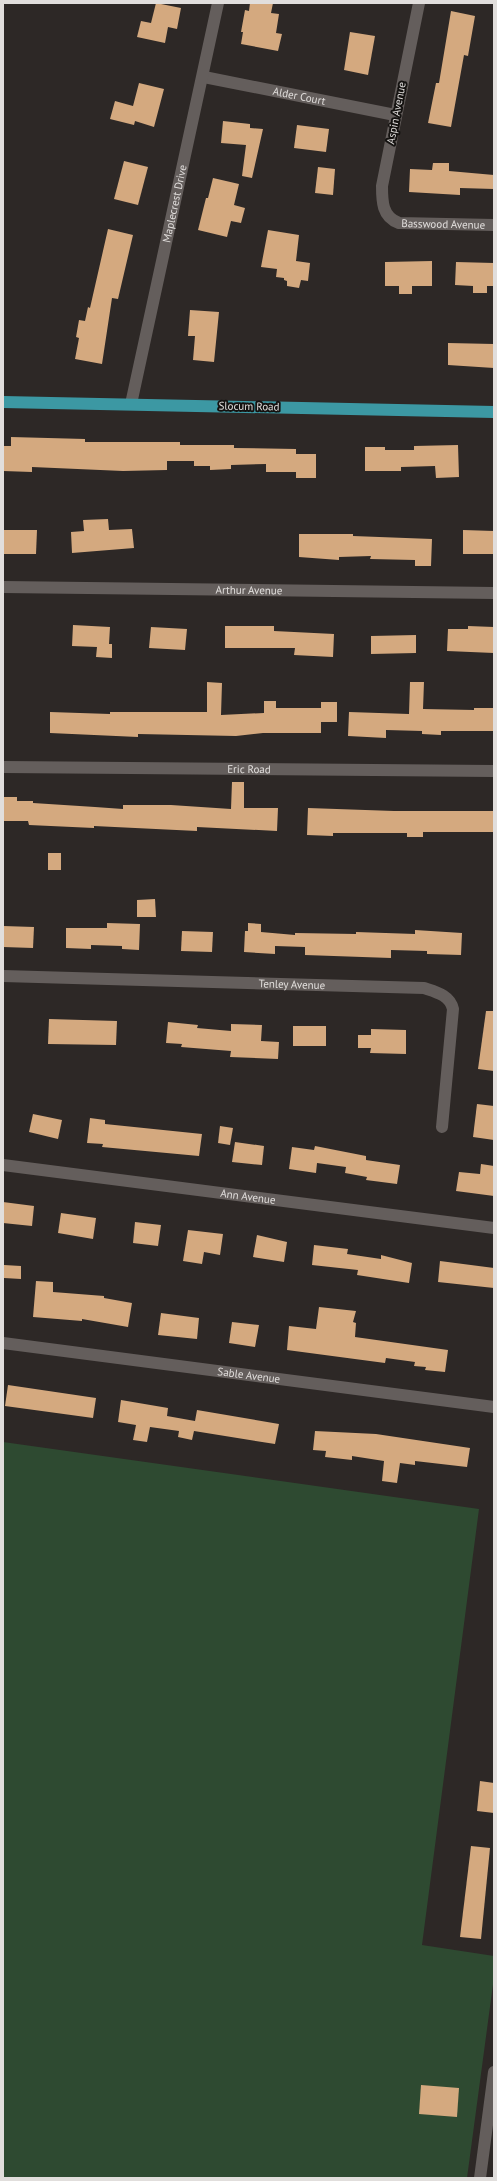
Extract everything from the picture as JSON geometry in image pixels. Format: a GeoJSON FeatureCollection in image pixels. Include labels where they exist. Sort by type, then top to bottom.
{"type":"FeatureCollection","features":[{"type":"Feature","properties":{"kind":"main road","name":"Slocum Road"},"geometry":{"type":"LineString","coordinates":[[3,402],[494,412]]}},
{"type":"Feature","properties":{"kind":"street","name":"Maplecrest Drive"},"geometry":{"type":"LineString","coordinates":[[131,404],[204,77],[218,3]]}},
{"type":"Feature","properties":{"kind":"street","name":"Aspin Avenue"},"geometry":{"type":"LineString","coordinates":[[393,221],[384,211],[382,186],[395,115],[419,3]]}},
{"type":"Feature","properties":{"kind":"street","name":"Alder Court"},"geometry":{"type":"LineString","coordinates":[[204,77],[395,115]]}},
{"type":"Feature","properties":{"kind":"street","name":"Basswood Avenue"},"geometry":{"type":"LineString","coordinates":[[393,221],[410,224],[494,225]]}},
{"type":"Feature","properties":{"kind":"street","name":"Arthur Avenue"},"geometry":{"type":"LineString","coordinates":[[3,587],[494,593]]}},
{"type":"Feature","properties":{"kind":"street","name":"Eric Road"},"geometry":{"type":"LineString","coordinates":[[3,767],[494,771]]}},
{"type":"Feature","properties":{"kind":"street","name":"Tenley Avenue"},"geometry":{"type":"LineString","coordinates":[[3,976],[424,988],[438,992],[448,999],[453,1009],[442,1127]]}},
{"type":"Feature","properties":{"kind":"street","name":"Ann Avenue"},"geometry":{"type":"LineString","coordinates":[[3,1165],[494,1228]]}},
{"type":"Feature","properties":{"kind":"street","name":"Sable Avenue"},"geometry":{"type":"LineString","coordinates":[[3,1343],[494,1407]]}},
{"type":"Feature","properties":{"kind":"street"},"geometry":{"type":"LineString","coordinates":[[480,2178],[494,2072]]}},
{"type":"Feature","properties":{"kind":"green space"},"geometry":{"type":"Polygon","coordinates":[[[3,1442],[479,1509],[422,1945],[494,1956],[494,1977],[467,2178],[3,2178],[3,1442]]]}},
{"type":"Feature","properties":{"kind":"building"},"geometry":{"type":"Polygon","coordinates":[[[156,3],[181,8],[177,29],[168,27],[165,43],[137,37],[141,21],[151,23],[156,3]]]}},
{"type":"Feature","properties":{"kind":"building"},"geometry":{"type":"Polygon","coordinates":[[[250,3],[273,3],[271,13],[279,14],[276,33],[282,34],[278,51],[241,44],[243,32],[241,32],[245,10],[249,11],[250,3]]]}},
{"type":"Feature","properties":{"kind":"building"},"geometry":{"type":"Polygon","coordinates":[[[451,11],[475,16],[468,56],[464,55],[451,127],[428,123],[436,83],[439,83],[451,11]]]}},
{"type":"Feature","properties":{"kind":"building"},"geometry":{"type":"Polygon","coordinates":[[[350,32],[375,36],[368,75],[344,70],[350,32]]]}},
{"type":"Feature","properties":{"kind":"building"},"geometry":{"type":"Polygon","coordinates":[[[139,83],[164,89],[154,127],[135,121],[134,125],[110,119],[115,101],[133,106],[139,83]]]}},
{"type":"Feature","properties":{"kind":"building"},"geometry":{"type":"Polygon","coordinates":[[[223,121],[250,124],[250,128],[263,129],[252,178],[242,176],[246,145],[221,143],[223,121]]]}},
{"type":"Feature","properties":{"kind":"building"},"geometry":{"type":"Polygon","coordinates":[[[297,125],[329,129],[326,152],[294,148],[297,125]]]}},
{"type":"Feature","properties":{"kind":"building"},"geometry":{"type":"Polygon","coordinates":[[[124,161],[148,167],[138,205],[114,199],[124,161]]]}},
{"type":"Feature","properties":{"kind":"building"},"geometry":{"type":"Polygon","coordinates":[[[433,163],[449,163],[449,171],[494,175],[494,189],[460,188],[460,195],[409,192],[410,169],[432,170],[433,163]]]}},
{"type":"Feature","properties":{"kind":"building"},"geometry":{"type":"Polygon","coordinates":[[[318,167],[335,169],[333,195],[315,193],[318,167]]]}},
{"type":"Feature","properties":{"kind":"building"},"geometry":{"type":"Polygon","coordinates":[[[213,178],[239,184],[234,205],[245,208],[241,223],[231,221],[227,237],[198,230],[213,178]]]}},
{"type":"Feature","properties":{"kind":"building"},"geometry":{"type":"Polygon","coordinates":[[[108,229],[133,235],[118,299],[112,298],[102,364],[75,359],[79,338],[76,337],[79,320],[85,321],[88,307],[90,308],[108,229]]]}},
{"type":"Feature","properties":{"kind":"building"},"geometry":{"type":"Polygon","coordinates":[[[268,230],[299,235],[296,261],[310,263],[308,281],[301,280],[299,288],[287,286],[287,281],[284,280],[284,278],[276,277],[277,269],[261,267],[268,230]]]}},
{"type":"Feature","properties":{"kind":"building"},"geometry":{"type":"Polygon","coordinates":[[[432,261],[432,286],[412,286],[412,294],[399,294],[399,286],[385,286],[385,262],[432,261]]]}},
{"type":"Feature","properties":{"kind":"building"},"geometry":{"type":"Polygon","coordinates":[[[456,262],[494,263],[494,286],[487,286],[487,293],[473,293],[473,286],[455,285],[456,262]]]}},
{"type":"Feature","properties":{"kind":"building"},"geometry":{"type":"Polygon","coordinates":[[[190,310],[219,312],[214,362],[193,360],[195,336],[188,336],[190,310]]]}},
{"type":"Feature","properties":{"kind":"building"},"geometry":{"type":"Polygon","coordinates":[[[448,343],[494,344],[494,368],[448,365],[448,343]]]}},
{"type":"Feature","properties":{"kind":"building"},"geometry":{"type":"Polygon","coordinates":[[[11,437],[85,439],[85,442],[180,442],[180,445],[234,445],[234,448],[296,449],[296,454],[316,454],[316,478],[296,478],[296,472],[266,472],[266,464],[231,465],[231,469],[210,470],[210,466],[194,466],[194,461],[167,461],[167,470],[123,471],[32,467],[32,472],[3,471],[3,446],[11,446],[11,437]]]}},
{"type":"Feature","properties":{"kind":"building"},"geometry":{"type":"Polygon","coordinates":[[[458,445],[459,477],[436,478],[435,466],[401,467],[401,471],[365,471],[365,447],[385,447],[385,450],[414,450],[414,446],[458,445]]]}},
{"type":"Feature","properties":{"kind":"building"},"geometry":{"type":"Polygon","coordinates":[[[108,519],[109,530],[132,529],[134,548],[72,553],[71,532],[84,531],[83,520],[108,519]]]}},
{"type":"Feature","properties":{"kind":"building"},"geometry":{"type":"Polygon","coordinates":[[[3,530],[37,530],[36,554],[3,554],[3,530]]]}},
{"type":"Feature","properties":{"kind":"building"},"geometry":{"type":"Polygon","coordinates":[[[463,530],[494,531],[494,554],[463,554],[463,530]]]}},
{"type":"Feature","properties":{"kind":"building"},"geometry":{"type":"Polygon","coordinates":[[[299,534],[353,534],[353,536],[432,539],[431,566],[415,566],[415,560],[370,559],[371,556],[339,557],[339,560],[299,557],[299,534]]]}},
{"type":"Feature","properties":{"kind":"building"},"geometry":{"type":"Polygon","coordinates":[[[73,625],[110,627],[109,644],[112,644],[112,658],[96,657],[97,647],[72,646],[73,625]]]}},
{"type":"Feature","properties":{"kind":"building"},"geometry":{"type":"Polygon","coordinates":[[[225,626],[274,626],[274,631],[334,634],[333,657],[294,655],[295,648],[225,648],[225,626]]]}},
{"type":"Feature","properties":{"kind":"building"},"geometry":{"type":"Polygon","coordinates":[[[468,626],[494,627],[494,653],[447,651],[448,629],[468,629],[468,626]]]}},
{"type":"Feature","properties":{"kind":"building"},"geometry":{"type":"Polygon","coordinates":[[[151,627],[187,629],[185,650],[149,648],[151,627]]]}},
{"type":"Feature","properties":{"kind":"building"},"geometry":{"type":"Polygon","coordinates":[[[416,635],[416,653],[371,654],[371,636],[416,635]]]}},
{"type":"Feature","properties":{"kind":"building"},"geometry":{"type":"Polygon","coordinates":[[[207,682],[222,683],[221,715],[264,713],[264,701],[276,701],[276,708],[321,708],[321,702],[337,702],[337,722],[321,722],[321,733],[263,733],[236,736],[138,734],[138,737],[50,733],[50,712],[110,714],[110,712],[207,712],[207,682]]]}},
{"type":"Feature","properties":{"kind":"building"},"geometry":{"type":"Polygon","coordinates":[[[410,682],[424,682],[423,709],[474,710],[474,708],[494,708],[494,731],[441,731],[441,735],[422,734],[422,731],[386,730],[386,738],[348,736],[349,712],[409,714],[410,682]]]}},
{"type":"Feature","properties":{"kind":"building"},"geometry":{"type":"Polygon","coordinates":[[[232,782],[244,782],[244,808],[278,808],[277,831],[197,827],[197,831],[94,826],[94,828],[29,825],[28,821],[3,821],[3,797],[17,797],[17,801],[33,801],[33,803],[123,809],[123,805],[171,805],[231,809],[232,782]]]}},
{"type":"Feature","properties":{"kind":"building"},"geometry":{"type":"Polygon","coordinates":[[[308,808],[394,811],[494,811],[494,832],[423,832],[423,837],[407,837],[407,833],[333,833],[333,836],[307,835],[308,808]]]}},
{"type":"Feature","properties":{"kind":"building"},"geometry":{"type":"Polygon","coordinates":[[[48,853],[61,853],[61,870],[48,870],[48,853]]]}},
{"type":"Feature","properties":{"kind":"building"},"geometry":{"type":"Polygon","coordinates":[[[155,899],[156,917],[137,917],[137,900],[155,899]]]}},
{"type":"Feature","properties":{"kind":"building"},"geometry":{"type":"Polygon","coordinates":[[[107,923],[140,924],[139,950],[122,949],[122,946],[91,945],[91,949],[66,948],[66,928],[107,928],[107,923]]]}},
{"type":"Feature","properties":{"kind":"building"},"geometry":{"type":"Polygon","coordinates":[[[248,923],[261,924],[261,932],[295,935],[295,933],[356,934],[356,932],[415,934],[415,930],[462,933],[461,955],[427,954],[427,951],[391,950],[391,958],[305,955],[305,947],[275,946],[275,954],[244,952],[245,931],[248,931],[248,923]]]}},
{"type":"Feature","properties":{"kind":"building"},"geometry":{"type":"Polygon","coordinates":[[[3,926],[34,927],[33,948],[3,947],[3,926]]]}},
{"type":"Feature","properties":{"kind":"building"},"geometry":{"type":"Polygon","coordinates":[[[182,931],[213,932],[212,952],[181,951],[182,931]]]}},
{"type":"Feature","properties":{"kind":"building"},"geometry":{"type":"Polygon","coordinates":[[[486,1011],[494,1011],[494,1071],[478,1069],[486,1011]]]}},
{"type":"Feature","properties":{"kind":"building"},"geometry":{"type":"Polygon","coordinates":[[[49,1019],[117,1021],[116,1045],[48,1044],[49,1019]]]}},
{"type":"Feature","properties":{"kind":"building"},"geometry":{"type":"Polygon","coordinates":[[[168,1022],[198,1025],[197,1028],[231,1031],[231,1024],[262,1025],[261,1041],[279,1042],[278,1059],[230,1057],[231,1051],[181,1047],[182,1044],[166,1043],[168,1022]]]}},
{"type":"Feature","properties":{"kind":"building"},"geometry":{"type":"Polygon","coordinates":[[[293,1026],[326,1026],[326,1046],[293,1046],[293,1026]]]}},
{"type":"Feature","properties":{"kind":"building"},"geometry":{"type":"Polygon","coordinates":[[[371,1029],[406,1030],[406,1054],[370,1053],[371,1048],[358,1048],[358,1035],[371,1035],[371,1029]]]}},
{"type":"Feature","properties":{"kind":"building"},"geometry":{"type":"Polygon","coordinates":[[[477,1104],[494,1106],[494,1140],[473,1137],[477,1104]]]}},
{"type":"Feature","properties":{"kind":"building"},"geometry":{"type":"Polygon","coordinates":[[[33,1114],[62,1120],[58,1139],[29,1132],[33,1114]]]}},
{"type":"Feature","properties":{"kind":"building"},"geometry":{"type":"Polygon","coordinates":[[[90,1118],[105,1120],[105,1124],[202,1134],[199,1156],[102,1147],[103,1144],[87,1143],[90,1118]]]}},
{"type":"Feature","properties":{"kind":"building"},"geometry":{"type":"Polygon","coordinates":[[[220,1126],[233,1128],[230,1145],[218,1143],[220,1126]]]}},
{"type":"Feature","properties":{"kind":"building"},"geometry":{"type":"Polygon","coordinates":[[[235,1142],[264,1146],[262,1165],[232,1162],[235,1142]]]}},
{"type":"Feature","properties":{"kind":"building"},"geometry":{"type":"Polygon","coordinates":[[[315,1146],[366,1156],[366,1160],[400,1165],[397,1184],[366,1180],[367,1177],[345,1173],[346,1167],[317,1163],[316,1173],[289,1169],[292,1147],[314,1150],[315,1146]]]}},
{"type":"Feature","properties":{"kind":"building"},"geometry":{"type":"Polygon","coordinates":[[[481,1164],[494,1166],[494,1196],[456,1191],[459,1172],[480,1174],[481,1164]]]}},
{"type":"Feature","properties":{"kind":"building"},"geometry":{"type":"Polygon","coordinates":[[[3,1202],[34,1206],[32,1226],[3,1223],[3,1202]]]}},
{"type":"Feature","properties":{"kind":"building"},"geometry":{"type":"Polygon","coordinates":[[[61,1213],[96,1218],[93,1239],[58,1233],[61,1213]]]}},
{"type":"Feature","properties":{"kind":"building"},"geometry":{"type":"Polygon","coordinates":[[[135,1222],[161,1225],[158,1246],[133,1243],[135,1222]]]}},
{"type":"Feature","properties":{"kind":"building"},"geometry":{"type":"Polygon","coordinates":[[[188,1230],[223,1234],[220,1255],[204,1252],[202,1264],[183,1261],[188,1230]]]}},
{"type":"Feature","properties":{"kind":"building"},"geometry":{"type":"Polygon","coordinates":[[[257,1235],[287,1242],[284,1262],[253,1257],[257,1235]]]}},
{"type":"Feature","properties":{"kind":"building"},"geometry":{"type":"Polygon","coordinates":[[[314,1245],[348,1249],[347,1254],[381,1259],[381,1255],[412,1263],[409,1283],[357,1275],[358,1270],[312,1265],[314,1245]]]}},
{"type":"Feature","properties":{"kind":"building"},"geometry":{"type":"Polygon","coordinates":[[[440,1261],[494,1268],[494,1288],[438,1282],[440,1261]]]}},
{"type":"Feature","properties":{"kind":"building"},"geometry":{"type":"Polygon","coordinates":[[[4,1265],[21,1266],[21,1279],[4,1278],[4,1265]]]}},
{"type":"Feature","properties":{"kind":"building"},"geometry":{"type":"Polygon","coordinates":[[[36,1281],[53,1282],[53,1292],[104,1296],[104,1298],[132,1303],[128,1327],[82,1319],[82,1321],[33,1317],[36,1281]]]}},
{"type":"Feature","properties":{"kind":"building"},"geometry":{"type":"Polygon","coordinates":[[[319,1307],[356,1311],[353,1322],[356,1323],[355,1337],[448,1350],[445,1372],[425,1370],[426,1367],[414,1366],[415,1362],[386,1358],[385,1363],[287,1350],[289,1326],[316,1329],[319,1307]]]}},
{"type":"Feature","properties":{"kind":"building"},"geometry":{"type":"Polygon","coordinates":[[[161,1313],[199,1318],[197,1339],[158,1335],[161,1313]]]}},
{"type":"Feature","properties":{"kind":"building"},"geometry":{"type":"Polygon","coordinates":[[[232,1322],[259,1325],[255,1347],[229,1343],[232,1322]]]}},
{"type":"Feature","properties":{"kind":"building"},"geometry":{"type":"Polygon","coordinates":[[[8,1385],[96,1398],[93,1418],[5,1406],[8,1385]]]}},
{"type":"Feature","properties":{"kind":"building"},"geometry":{"type":"Polygon","coordinates":[[[121,1400],[168,1408],[167,1416],[195,1421],[197,1410],[279,1424],[275,1444],[194,1431],[192,1440],[178,1437],[179,1431],[150,1427],[147,1442],[133,1440],[136,1425],[118,1422],[121,1400]]]}},
{"type":"Feature","properties":{"kind":"building"},"geometry":{"type":"Polygon","coordinates":[[[315,1431],[376,1434],[470,1448],[467,1467],[415,1461],[415,1465],[400,1463],[397,1483],[382,1481],[384,1461],[352,1456],[352,1460],[325,1457],[326,1451],[313,1450],[315,1431]]]}},
{"type":"Feature","properties":{"kind":"building"},"geometry":{"type":"Polygon","coordinates":[[[480,1781],[494,1783],[494,1813],[477,1811],[480,1781]]]}},
{"type":"Feature","properties":{"kind":"building"},"geometry":{"type":"Polygon","coordinates":[[[471,1846],[490,1848],[481,1939],[460,1937],[471,1846]]]}},
{"type":"Feature","properties":{"kind":"building"},"geometry":{"type":"Polygon","coordinates":[[[421,2085],[459,2088],[457,2117],[419,2114],[421,2085]]]}}]}
